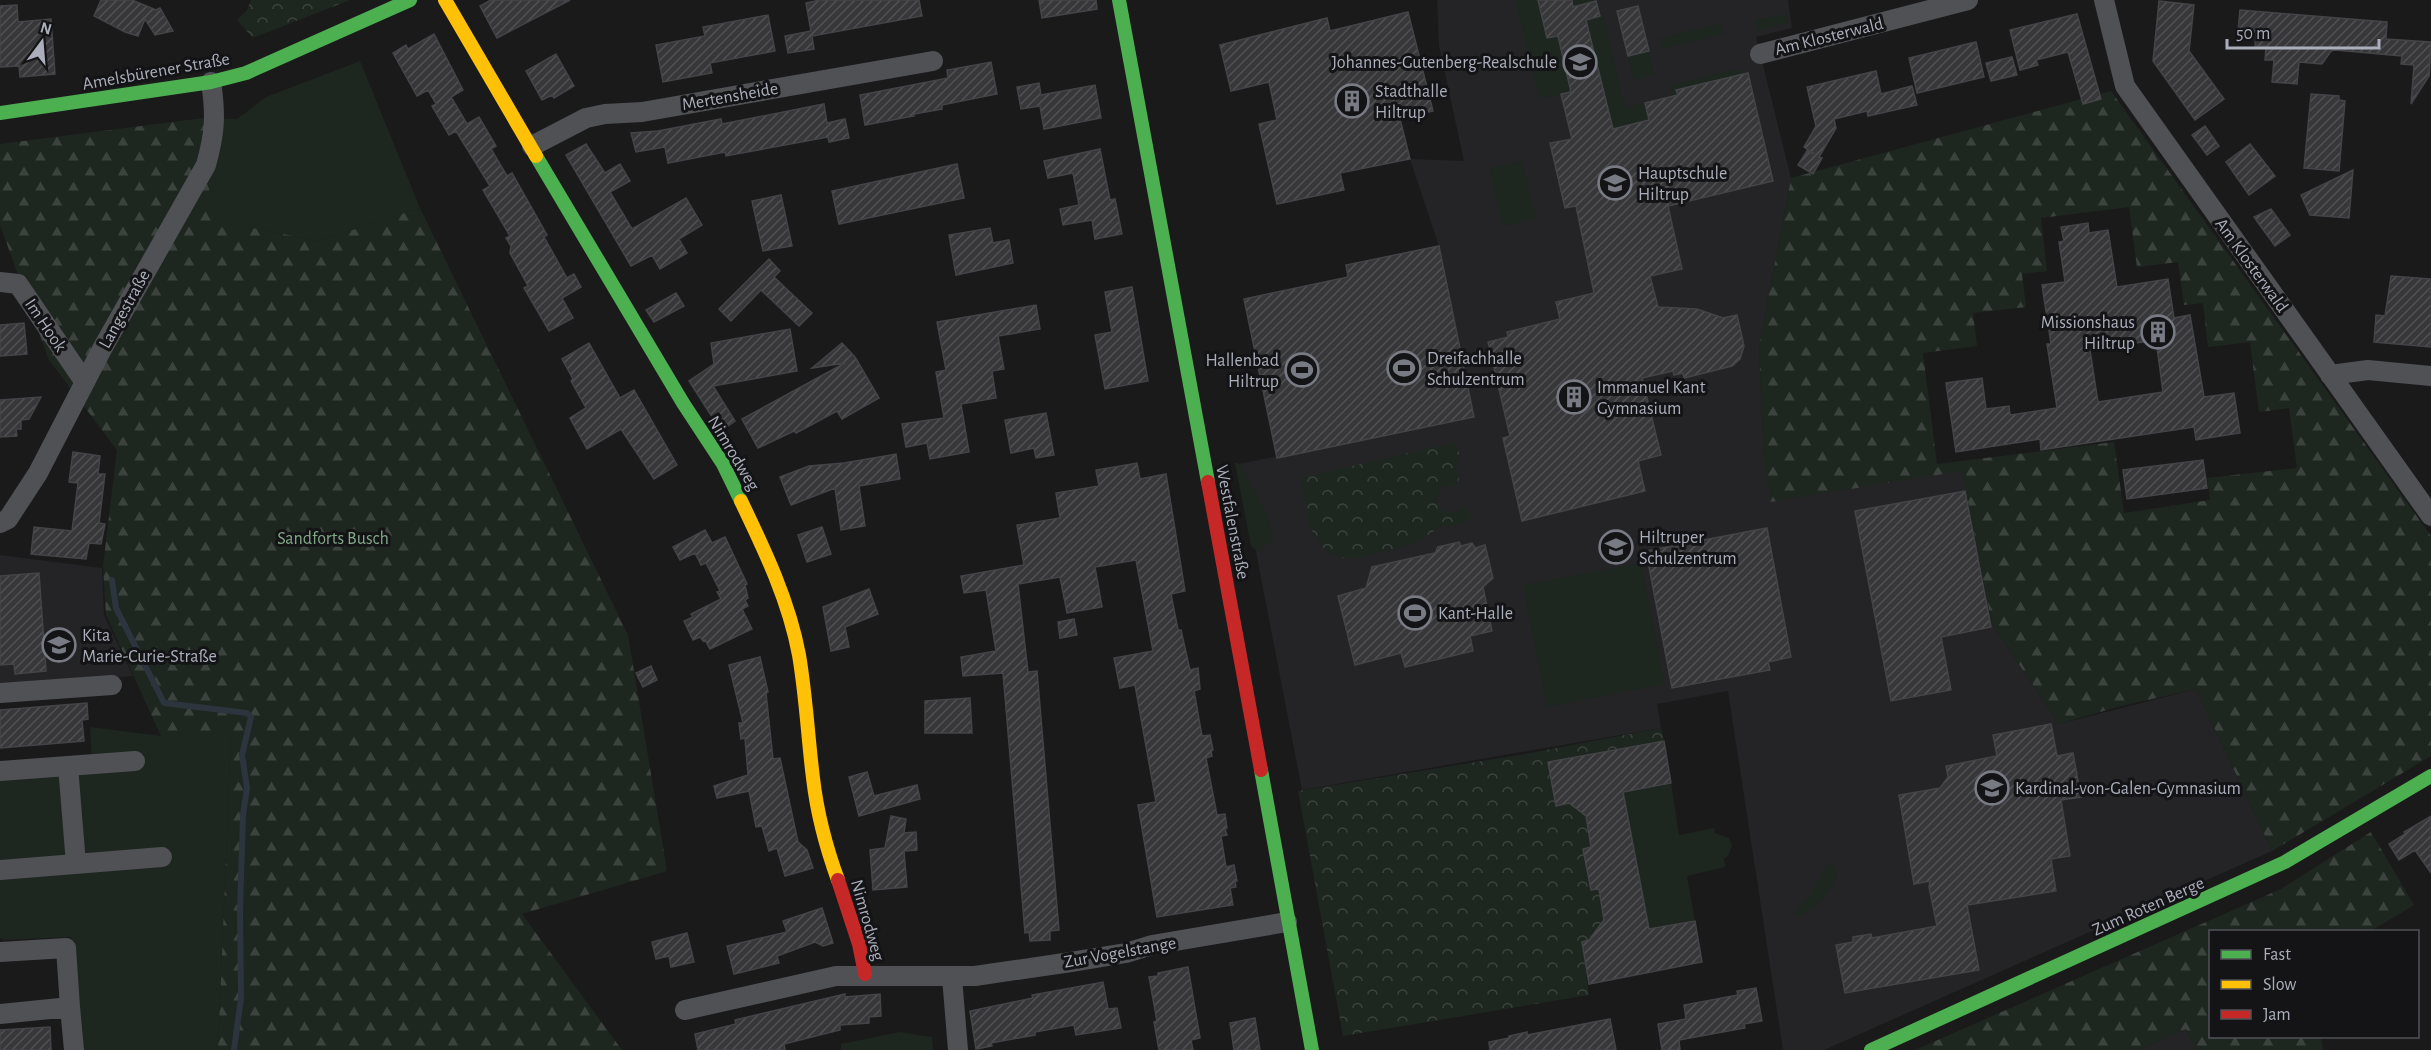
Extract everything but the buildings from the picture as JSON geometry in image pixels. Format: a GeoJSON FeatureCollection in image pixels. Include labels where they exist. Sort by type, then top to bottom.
{"type":"FeatureCollection","features":[{"type":"Feature","properties":{"kind":"street","name":"Amelsbürener Straße"},"geometry":{"type":"LineString","coordinates":[[0,113],[211,82],[246,73],[410,0]]}},
{"type":"Feature","properties":{"kind":"street","name":"Nimrodweg"},"geometry":{"type":"LineString","coordinates":[[446,0],[683,404],[723,464],[772,566],[786,605],[799,655],[813,781],[821,823],[830,858],[859,944],[865,974]]}},
{"type":"Feature","properties":{"kind":"street","name":"Westfalenstraße"},"geometry":{"type":"LineString","coordinates":[[1119,0],[1312,1050]]}},
{"type":"Feature","properties":{"kind":"street","name":"Am Klosterwald"},"geometry":{"type":"LineString","coordinates":[[1760,54],[1968,0]]}},
{"type":"Feature","properties":{"kind":"street","name":"Am Klosterwald"},"geometry":{"type":"LineString","coordinates":[[2104,0],[2125,86],[2431,516]]}},
{"type":"Feature","properties":{"kind":"street","name":"Mertensheide"},"geometry":{"type":"LineString","coordinates":[[532,147],[586,118],[604,114],[642,112],[933,61]]}},
{"type":"Feature","properties":{"kind":"street","name":"Langestraße"},"geometry":{"type":"LineString","coordinates":[[0,524],[8,519],[38,473],[84,381],[206,165],[214,137],[215,108],[211,82]]}},
{"type":"Feature","properties":{"kind":"street","name":"Im Hook"},"geometry":{"type":"LineString","coordinates":[[0,282],[18,284],[84,381]]}},
{"type":"Feature","properties":{"kind":"street"},"geometry":{"type":"LineString","coordinates":[[2330,375],[2368,370],[2431,376]]}},
{"type":"Feature","properties":{"kind":"street"},"geometry":{"type":"LineString","coordinates":[[0,693],[112,685]]}},
{"type":"Feature","properties":{"kind":"street"},"geometry":{"type":"LineString","coordinates":[[0,771],[135,761]]}},
{"type":"Feature","properties":{"kind":"street"},"geometry":{"type":"LineString","coordinates":[[68,766],[76,864]]}},
{"type":"Feature","properties":{"kind":"street","name":"Zum Roten Berge"},"geometry":{"type":"LineString","coordinates":[[1871,1050],[2285,862],[2431,776]]}},
{"type":"Feature","properties":{"kind":"street"},"geometry":{"type":"LineString","coordinates":[[0,870],[162,857]]}},
{"type":"Feature","properties":{"kind":"street","name":"Zur Vogelstange"},"geometry":{"type":"LineString","coordinates":[[685,1010],[836,976],[865,974],[952,977],[1001,973],[1126,953],[1152,945],[1287,922]]}},
{"type":"Feature","properties":{"kind":"street"},"geometry":{"type":"LineString","coordinates":[[0,952],[66,948],[74,1050]]}},
{"type":"Feature","properties":{"kind":"street"},"geometry":{"type":"LineString","coordinates":[[952,977],[958,1050]]}},
{"type":"Feature","properties":{"kind":"street"},"geometry":{"type":"LineString","coordinates":[[0,1014],[70,1007]]}},
{"type":"Feature","properties":{"kind":"shaded area","name":"Hiltruper Schulzentrum"},"geometry":{"type":"Polygon","coordinates":[[[1437,0],[1788,0],[1792,28],[1756,37],[1791,178],[1759,347],[1764,461],[1962,470],[1992,624],[2059,724],[2196,689],[2272,851],[1824,1050],[1783,1050],[1728,691],[1657,704],[1661,728],[1302,790],[1239,464],[1474,416],[1439,246],[1410,159],[1464,161],[1439,46],[1437,0]]]}},
{"type":"Feature","properties":{"kind":"shaded area","name":"Kita Marie-Curie-Straße"},"geometry":{"type":"Polygon","coordinates":[[[0,555],[102,568],[104,615],[133,676],[0,687],[0,555]]]}},
{"type":"Feature","properties":{"kind":"shaded area"},"geometry":{"type":"Polygon","coordinates":[[[2186,1029],[2196,1050],[2139,1050],[2186,1029]]]}},
{"type":"Feature","properties":{"kind":"green space"},"geometry":{"type":"Polygon","coordinates":[[[251,0],[350,0],[253,38],[237,20],[247,10],[251,0]]]}},
{"type":"Feature","properties":{"kind":"green space"},"geometry":{"type":"Polygon","coordinates":[[[1515,0],[1538,0],[1547,38],[1558,36],[1571,92],[1547,98],[1538,94],[1515,0]]]}},
{"type":"Feature","properties":{"kind":"green space"},"geometry":{"type":"Polygon","coordinates":[[[1572,0],[1597,0],[1601,17],[1604,17],[1625,107],[1645,103],[1649,120],[1613,129],[1586,20],[1600,16],[1597,2],[1573,7],[1572,0]]]}},
{"type":"Feature","properties":{"kind":"green space"},"geometry":{"type":"Polygon","coordinates":[[[1787,14],[1789,23],[1758,30],[1755,20],[1787,14]]]}},
{"type":"Feature","properties":{"kind":"green space"},"geometry":{"type":"Polygon","coordinates":[[[1721,23],[1724,34],[1663,49],[1660,38],[1721,23]]]}},
{"type":"Feature","properties":{"kind":"green space"},"geometry":{"type":"Polygon","coordinates":[[[1649,51],[1655,75],[1634,80],[1628,56],[1649,51]]]}},
{"type":"Feature","properties":{"kind":"green space"},"geometry":{"type":"Polygon","coordinates":[[[360,61],[420,208],[319,241],[217,221],[201,161],[206,136],[204,118],[237,119],[266,97],[360,61]]]}},
{"type":"Feature","properties":{"kind":"green space"},"geometry":{"type":"Polygon","coordinates":[[[1736,69],[1748,73],[1676,91],[1682,113],[1672,96],[1670,85],[1736,69]]]}},
{"type":"Feature","properties":{"kind":"green space"},"geometry":{"type":"Polygon","coordinates":[[[2111,91],[2431,536],[2431,756],[2272,851],[2196,689],[2117,707],[2059,724],[1992,624],[1962,471],[1771,502],[1764,461],[1759,347],[1791,178],[2111,91]],[[2129,207],[2041,218],[2047,271],[2022,274],[2026,307],[1973,313],[1977,346],[1923,353],[1937,464],[2114,442],[2124,513],[2210,500],[2207,478],[2297,468],[2289,408],[2259,412],[2250,342],[2208,347],[2203,303],[2184,305],[2178,262],[2137,267],[2129,207]]]}},
{"type":"Feature","properties":{"kind":"green space","name":"Sandforts Busch"},"geometry":{"type":"Polygon","coordinates":[[[204,118],[206,136],[201,161],[218,221],[319,241],[420,208],[628,635],[667,871],[522,914],[622,1050],[218,1050],[231,737],[161,736],[106,615],[103,566],[117,450],[49,360],[0,225],[0,144],[204,118]]]}},
{"type":"Feature","properties":{"kind":"green space"},"geometry":{"type":"Polygon","coordinates":[[[1522,161],[1536,219],[1503,226],[1489,168],[1522,161]]]}},
{"type":"Feature","properties":{"kind":"green space"},"geometry":{"type":"Polygon","coordinates":[[[1456,442],[1460,457],[1456,466],[1460,476],[1456,487],[1446,486],[1440,490],[1437,502],[1445,512],[1454,512],[1464,507],[1472,515],[1466,522],[1455,526],[1442,525],[1417,543],[1357,558],[1333,555],[1323,548],[1310,528],[1300,478],[1456,442]]]}},
{"type":"Feature","properties":{"kind":"green space"},"geometry":{"type":"Polygon","coordinates":[[[1235,463],[1238,463],[1242,469],[1269,519],[1271,541],[1259,552],[1251,546],[1235,463]]]}},
{"type":"Feature","properties":{"kind":"green space"},"geometry":{"type":"Polygon","coordinates":[[[1641,563],[1665,684],[1547,707],[1523,585],[1641,563]]]}},
{"type":"Feature","properties":{"kind":"green space"},"geometry":{"type":"Polygon","coordinates":[[[90,727],[161,736],[231,736],[218,1050],[81,1050],[71,937],[4,940],[0,938],[0,779],[92,759],[90,727]]]}},
{"type":"Feature","properties":{"kind":"green space"},"geometry":{"type":"Polygon","coordinates":[[[1661,728],[1664,741],[1548,762],[1556,805],[1575,802],[1576,809],[1585,813],[1591,847],[1583,849],[1591,890],[1599,889],[1605,923],[1599,938],[1582,942],[1589,995],[1343,1036],[1298,791],[1525,754],[1661,728]]]}},
{"type":"Feature","properties":{"kind":"green space"},"geometry":{"type":"Polygon","coordinates":[[[1671,783],[1679,835],[1714,828],[1715,833],[1729,838],[1732,846],[1728,856],[1724,858],[1725,867],[1687,876],[1695,921],[1649,929],[1623,792],[1671,783]]]}},
{"type":"Feature","properties":{"kind":"green space"},"geometry":{"type":"Polygon","coordinates":[[[2371,832],[2414,905],[2373,930],[2209,930],[2209,1038],[2321,1038],[2323,1050],[2196,1050],[2186,1029],[2139,1050],[1915,1050],[2281,889],[2371,832]]]}},
{"type":"Feature","properties":{"kind":"green space"},"geometry":{"type":"Polygon","coordinates":[[[1827,864],[1837,867],[1837,874],[1830,890],[1811,910],[1797,917],[1794,914],[1795,909],[1811,894],[1827,864]]]}},
{"type":"Feature","properties":{"kind":"green space"},"geometry":{"type":"Polygon","coordinates":[[[899,1032],[932,1037],[933,1050],[841,1050],[841,1044],[899,1032]]]}},
{"type":"Feature","properties":{"kind":"waterway"},"geometry":{"type":"LineString","coordinates":[[112,580],[116,608],[164,703],[247,713],[251,717],[242,755],[247,788],[243,815],[240,910],[241,998],[234,1050]]}},
{"type":"Feature","properties":{"kind":"traffic: fast"},"geometry":{"type":"LineString","coordinates":[[0,113],[211,82],[246,73],[410,0]]}},
{"type":"Feature","properties":{"kind":"traffic: fast"},"geometry":{"type":"LineString","coordinates":[[1119,0],[1208,482]]}},
{"type":"Feature","properties":{"kind":"traffic: fast"},"geometry":{"type":"LineString","coordinates":[[536,156],[683,403],[723,464],[741,501]]}},
{"type":"Feature","properties":{"kind":"traffic: fast"},"geometry":{"type":"LineString","coordinates":[[1261,770],[1312,1050]]}},
{"type":"Feature","properties":{"kind":"traffic: fast"},"geometry":{"type":"LineString","coordinates":[[1871,1050],[2285,862],[2431,776]]}},
{"type":"Feature","properties":{"kind":"traffic: slow"},"geometry":{"type":"LineString","coordinates":[[445,0],[536,156]]}},
{"type":"Feature","properties":{"kind":"traffic: slow"},"geometry":{"type":"LineString","coordinates":[[741,501],[775,576],[795,635],[817,804],[838,880]]}},
{"type":"Feature","properties":{"kind":"traffic: jam"},"geometry":{"type":"LineString","coordinates":[[1208,482],[1261,770]]}},
{"type":"Feature","properties":{"kind":"traffic: jam"},"geometry":{"type":"LineString","coordinates":[[838,880],[859,944],[865,974]]}},
{"type":"Feature","properties":{"kind":"place","name":"Johannes-Gutenberg-Realschule"},"geometry":{"type":"Point","coordinates":[1580,62]}},
{"type":"Feature","properties":{"kind":"place","name":"Stadthalle Hiltrup"},"geometry":{"type":"Point","coordinates":[1352,101]}},
{"type":"Feature","properties":{"kind":"place","name":"Hauptschule Hiltrup"},"geometry":{"type":"Point","coordinates":[1615,183]}},
{"type":"Feature","properties":{"kind":"place","name":"Missionshaus Hiltrup"},"geometry":{"type":"Point","coordinates":[2158,332]}},
{"type":"Feature","properties":{"kind":"place","name":"Dreifachhalle Schulzentrum"},"geometry":{"type":"Point","coordinates":[1404,368]}},
{"type":"Feature","properties":{"kind":"place","name":"Hallenbad Hiltrup"},"geometry":{"type":"Point","coordinates":[1302,370]}},
{"type":"Feature","properties":{"kind":"place","name":"Immanuel Kant Gymnasium"},"geometry":{"type":"Point","coordinates":[1574,397]}},
{"type":"Feature","properties":{"kind":"place","name":"Hiltruper Schulzentrum"},"geometry":{"type":"Point","coordinates":[1616,547]}},
{"type":"Feature","properties":{"kind":"place","name":"Kant-Halle"},"geometry":{"type":"Point","coordinates":[1415,613]}},
{"type":"Feature","properties":{"kind":"place","name":"Kita Marie-Curie-Straße"},"geometry":{"type":"Point","coordinates":[59,645]}},
{"type":"Feature","properties":{"kind":"place","name":"Kardinal-von-Galen-Gymnasium"},"geometry":{"type":"Point","coordinates":[1992,788]}}]}
